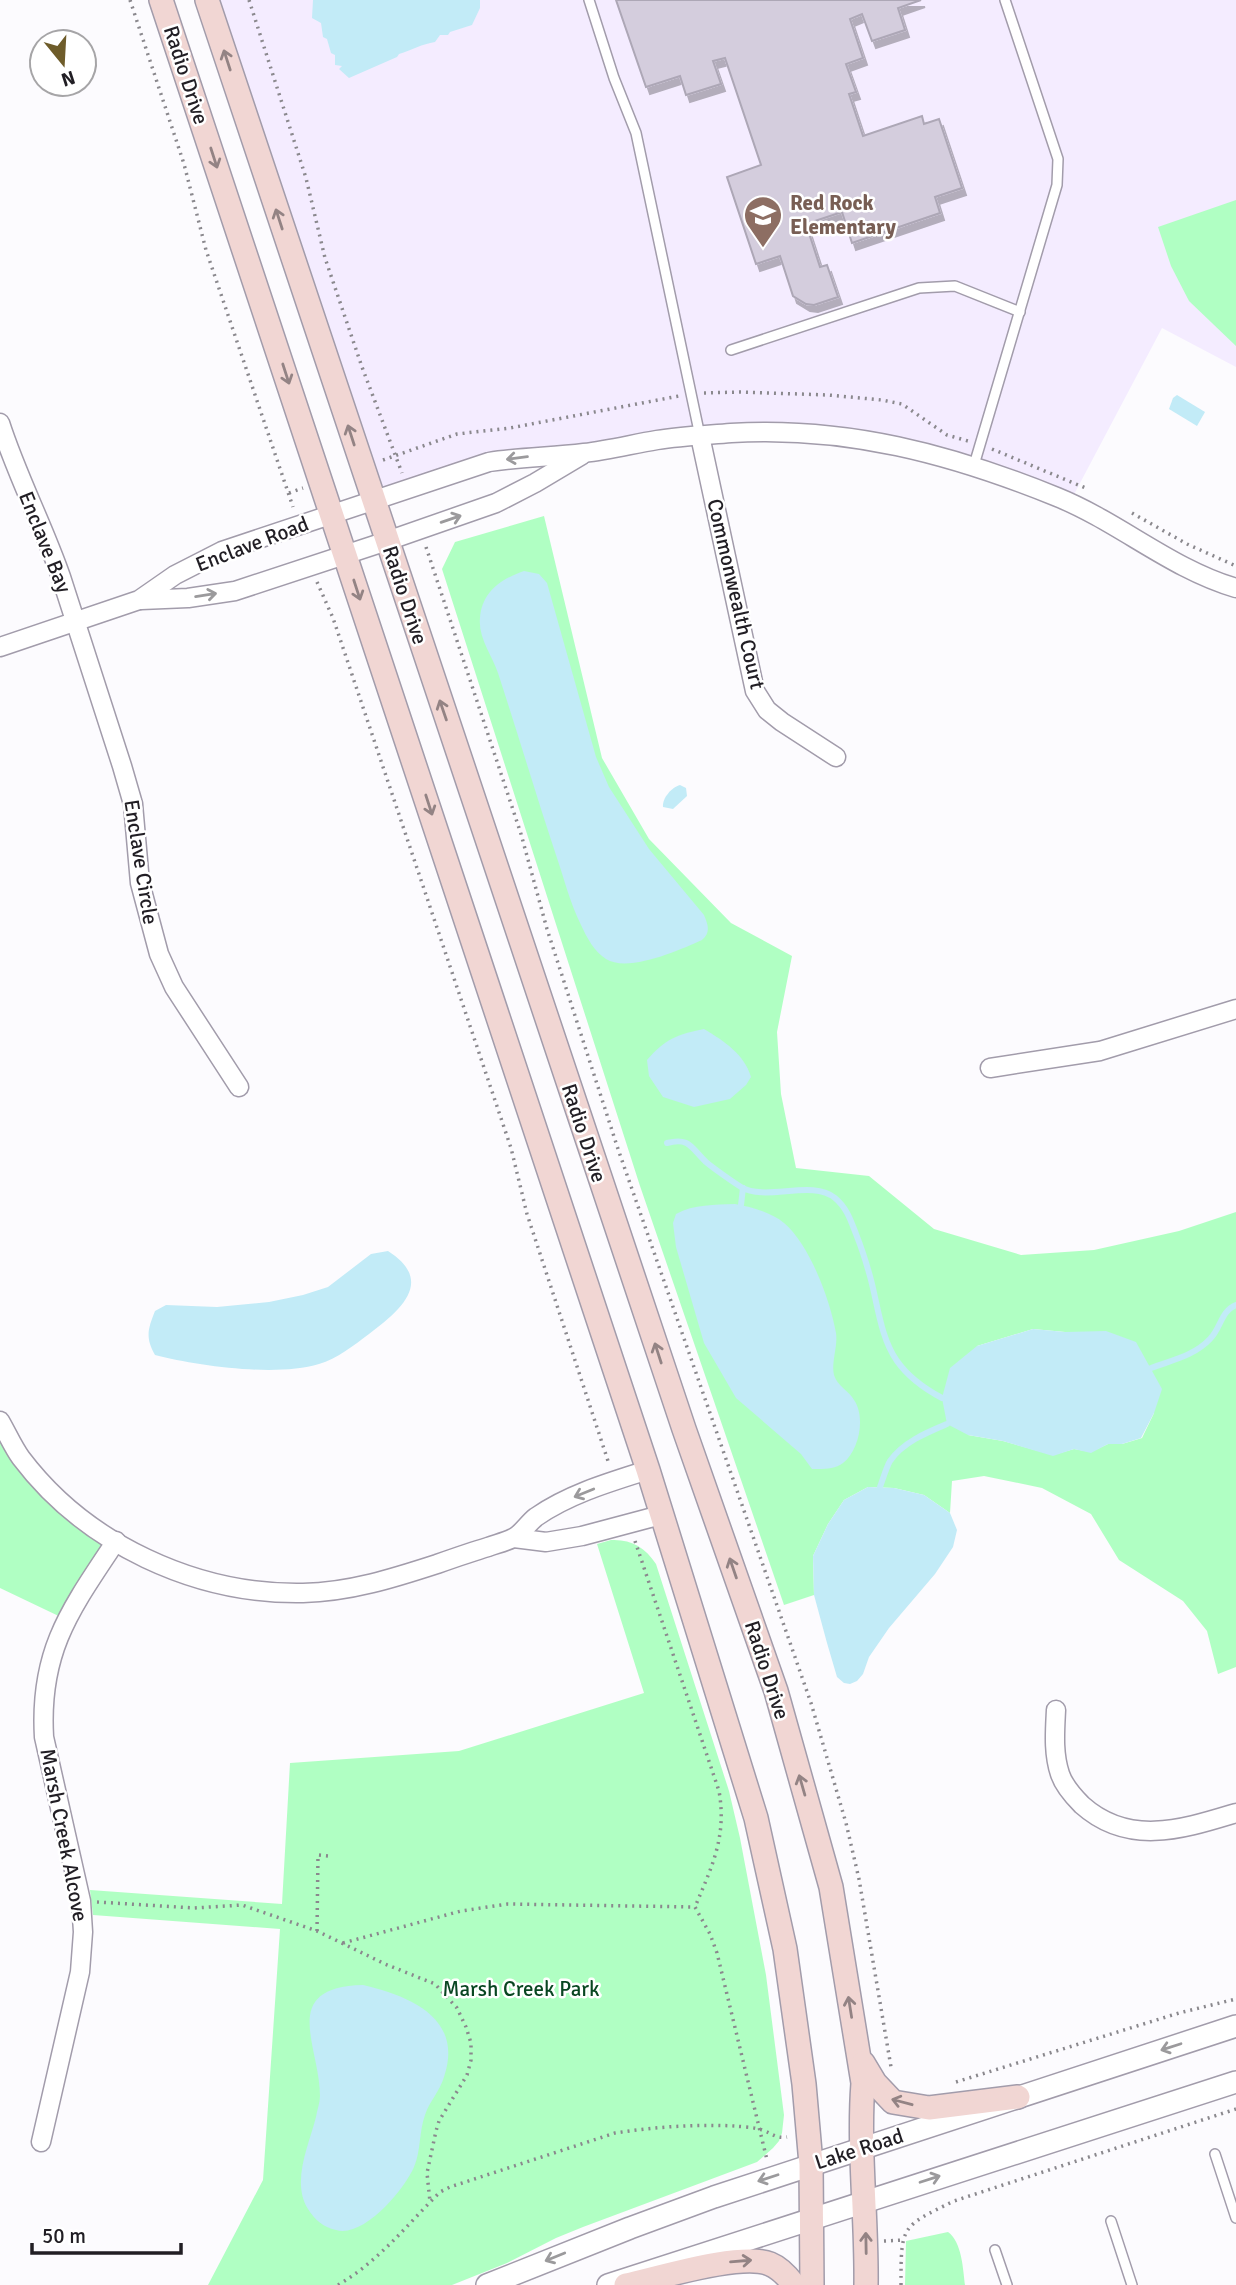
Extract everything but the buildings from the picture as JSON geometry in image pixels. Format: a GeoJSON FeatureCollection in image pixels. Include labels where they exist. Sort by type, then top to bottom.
{"type":"FeatureCollection","features":[{"type":"Feature","properties":{"kind":"main road","name":"Radio Drive"},"geometry":{"type":"LineString","coordinates":[[161,0],[648,1470],[746,1786],[767,1861],[792,1992],[811,2164],[812,2285]]}},
{"type":"Feature","properties":{"kind":"main road","name":"Radio Drive"},"geometry":{"type":"LineString","coordinates":[[207,0],[684,1430],[776,1690],[831,1887],[863,2083],[860,2112],[866,2285]]}},
{"type":"Feature","properties":{"kind":"main road"},"geometry":{"type":"LineString","coordinates":[[858,2055],[875,2083],[893,2102],[929,2108],[1018,2097]]}},
{"type":"Feature","properties":{"kind":"main road"},"geometry":{"type":"LineString","coordinates":[[626,2285],[745,2260],[770,2264],[794,2285]]}},
{"type":"Feature","properties":{"kind":"street","name":"Enclave Bay"},"geometry":{"type":"LineString","coordinates":[[0,423],[12,461],[51,548],[76,621]]}},
{"type":"Feature","properties":{"kind":"street"},"geometry":{"type":"LineString","coordinates":[[585,453],[661,439],[776,431],[874,440],[974,465],[1016,480],[1092,512],[1194,572],[1236,588]]}},
{"type":"Feature","properties":{"kind":"street","name":"Commonwealth Court"},"geometry":{"type":"LineString","coordinates":[[700,436],[755,691],[767,710],[836,757]]}},
{"type":"Feature","properties":{"kind":"street","name":"Enclave Road"},"geometry":{"type":"LineString","coordinates":[[139,600],[175,575],[222,551],[373,499],[489,462],[585,453]]}},
{"type":"Feature","properties":{"kind":"street","name":"Enclave Road"},"geometry":{"type":"LineString","coordinates":[[0,647],[139,600],[188,598],[235,591],[387,541],[496,503],[585,453]]}},
{"type":"Feature","properties":{"kind":"street","name":"Enclave Circle"},"geometry":{"type":"LineString","coordinates":[[76,621],[133,804],[140,883],[159,954],[174,987],[239,1087]]}},
{"type":"Feature","properties":{"kind":"street"},"geometry":{"type":"LineString","coordinates":[[990,1068],[1100,1051],[1236,1009]]}},
{"type":"Feature","properties":{"kind":"street"},"geometry":{"type":"LineString","coordinates":[[0,1421],[21,1457],[50,1490],[79,1516],[116,1541],[145,1559],[179,1573],[260,1592],[304,1593],[386,1581],[514,1538],[535,1518],[566,1500],[648,1470]]}},
{"type":"Feature","properties":{"kind":"street"},"geometry":{"type":"LineString","coordinates":[[514,1538],[547,1542],[582,1536],[661,1515]]}},
{"type":"Feature","properties":{"kind":"street","name":"Marsh Creek Alcove"},"geometry":{"type":"LineString","coordinates":[[41,2142],[80,1972],[83,1932],[81,1901],[44,1737],[44,1684],[58,1636],[81,1593],[116,1541]]}},
{"type":"Feature","properties":{"kind":"street"},"geometry":{"type":"LineString","coordinates":[[1056,1710],[1055,1747],[1060,1776],[1072,1796],[1090,1812],[1115,1825],[1139,1831],[1184,1828],[1236,1813]]}},
{"type":"Feature","properties":{"kind":"street","name":"Lake Road"},"geometry":{"type":"LineString","coordinates":[[487,2285],[662,2215],[1236,2026]]}},
{"type":"Feature","properties":{"kind":"street"},"geometry":{"type":"LineString","coordinates":[[608,2285],[1236,2082]]}},
{"type":"Feature","properties":{"kind":"lane"},"geometry":{"type":"LineString","coordinates":[[589,0],[614,78],[636,132],[700,436]]}},
{"type":"Feature","properties":{"kind":"lane"},"geometry":{"type":"LineString","coordinates":[[974,465],[1058,185],[1058,159],[1005,0]]}},
{"type":"Feature","properties":{"kind":"lane"},"geometry":{"type":"LineString","coordinates":[[732,350],[919,288],[955,286],[1020,312]]}},
{"type":"Feature","properties":{"kind":"lane"},"geometry":{"type":"LineString","coordinates":[[1215,2154],[1236,2218]]}},
{"type":"Feature","properties":{"kind":"lane"},"geometry":{"type":"LineString","coordinates":[[1111,2221],[1132,2285]]}},
{"type":"Feature","properties":{"kind":"lane"},"geometry":{"type":"LineString","coordinates":[[995,2250],[1007,2285]]}},
{"type":"Feature","properties":{"kind":"path"},"geometry":{"type":"LineString","coordinates":[[130,0],[184,164],[205,250],[289,493]]}},
{"type":"Feature","properties":{"kind":"path"},"geometry":{"type":"LineString","coordinates":[[249,0],[306,178],[333,282],[362,367],[397,456],[457,435],[666,399]]}},
{"type":"Feature","properties":{"kind":"path"},"geometry":{"type":"LineString","coordinates":[[716,391],[882,400],[902,404],[941,431],[963,440]]}},
{"type":"Feature","properties":{"kind":"path"},"geometry":{"type":"LineString","coordinates":[[428,552],[521,834],[547,929],[618,1149],[811,1703],[846,1823],[859,1879],[893,2076]]}},
{"type":"Feature","properties":{"kind":"path"},"geometry":{"type":"LineString","coordinates":[[318,587],[333,618],[511,1148],[527,1214],[607,1458]]}},
{"type":"Feature","properties":{"kind":"path"},"geometry":{"type":"LineString","coordinates":[[640,1552],[719,1791],[722,1810],[716,1858],[695,1907]]}},
{"type":"Feature","properties":{"kind":"path"},"geometry":{"type":"LineString","coordinates":[[317,1931],[318,1855],[328,1856]]}},
{"type":"Feature","properties":{"kind":"path"},"geometry":{"type":"LineString","coordinates":[[81,1901],[194,1908],[242,1905],[317,1931],[435,1984],[457,2008],[471,2043],[471,2060],[467,2075],[439,2121],[436,2131],[427,2173],[430,2202]]}},
{"type":"Feature","properties":{"kind":"path"},"geometry":{"type":"LineString","coordinates":[[343,1944],[461,1911],[508,1904],[695,1907]]}},
{"type":"Feature","properties":{"kind":"path"},"geometry":{"type":"LineString","coordinates":[[695,1907],[717,1953],[766,2154]]}},
{"type":"Feature","properties":{"kind":"path"},"geometry":{"type":"LineString","coordinates":[[955,2082],[1179,2013],[1236,1999]]}},
{"type":"Feature","properties":{"kind":"path"},"geometry":{"type":"LineString","coordinates":[[901,2285],[903,2240],[907,2228],[916,2220],[954,2201],[1236,2109]]}},
{"type":"Feature","properties":{"kind":"path"},"geometry":{"type":"LineString","coordinates":[[338,2285],[385,2249],[440,2192],[450,2187],[615,2133],[676,2126],[762,2129]]}},
{"type":"Feature","properties":{"kind":"shaded area","name":"Red Rock Elementary"},"geometry":{"type":"Polygon","coordinates":[[[207,0],[1236,0],[1236,367],[1162,328],[1070,502],[1016,480],[823,434],[520,457],[373,499],[207,0]]]}},
{"type":"Feature","properties":{"kind":"green space"},"geometry":{"type":"Polygon","coordinates":[[[1236,200],[1236,346],[1189,301],[1171,266],[1158,227],[1236,200]]]}},
{"type":"Feature","properties":{"kind":"green space"},"geometry":{"type":"Polygon","coordinates":[[[544,516],[602,758],[649,839],[731,923],[792,956],[777,1032],[781,1094],[796,1168],[869,1176],[934,1229],[1021,1255],[1094,1250],[1179,1231],[1236,1212],[1236,1667],[1218,1674],[1207,1631],[1183,1601],[1119,1560],[1091,1514],[1042,1488],[984,1476],[952,1481],[950,1513],[924,1495],[894,1488],[868,1487],[844,1500],[828,1524],[813,1556],[814,1595],[784,1605],[640,1186],[442,569],[455,542],[544,516]],[[1033,1329],[977,1346],[968,1435],[1003,1441],[1053,1455],[1074,1449],[1091,1452],[1108,1444],[1122,1444],[1142,1438],[1154,1413],[1065,1332],[1033,1329]]]}},
{"type":"Feature","properties":{"kind":"green space"},"geometry":{"type":"Polygon","coordinates":[[[0,1421],[21,1457],[116,1541],[67,1620],[0,1588],[0,1421]]]}},
{"type":"Feature","properties":{"kind":"green space","name":"Marsh Creek Park"},"geometry":{"type":"Polygon","coordinates":[[[611,1540],[637,1545],[656,1564],[729,1791],[766,1975],[784,2115],[779,2141],[757,2162],[583,2227],[507,2263],[452,2285],[208,2285],[263,2180],[280,1929],[93,1915],[90,1890],[282,1904],[290,1763],[459,1751],[644,1693],[597,1544],[611,1540]]]}},
{"type":"Feature","properties":{"kind":"green space"},"geometry":{"type":"Polygon","coordinates":[[[948,2232],[959,2249],[965,2285],[905,2285],[906,2241],[948,2232]]]}},
{"type":"Feature","properties":{"kind":"water"},"geometry":{"type":"Polygon","coordinates":[[[313,0],[480,0],[480,8],[472,25],[448,35],[440,35],[435,42],[399,54],[349,78],[339,69],[342,66],[335,65],[335,55],[331,53],[327,39],[323,37],[321,23],[312,18],[313,0]]]}},
{"type":"Feature","properties":{"kind":"water"},"geometry":{"type":"Polygon","coordinates":[[[1177,395],[1205,412],[1197,426],[1169,409],[1177,395]]]}},
{"type":"Feature","properties":{"kind":"water"},"geometry":{"type":"Polygon","coordinates":[[[524,571],[539,574],[547,583],[596,757],[609,787],[649,849],[704,915],[708,931],[702,940],[654,959],[616,963],[598,952],[583,930],[567,890],[498,673],[481,632],[480,618],[484,601],[500,583],[524,571]]]}},
{"type":"Feature","properties":{"kind":"water"},"geometry":{"type":"Polygon","coordinates":[[[680,785],[686,788],[687,796],[673,809],[663,807],[668,793],[680,785]]]}},
{"type":"Feature","properties":{"kind":"water"},"geometry":{"type":"Polygon","coordinates":[[[704,1029],[726,1043],[744,1061],[751,1077],[730,1099],[694,1107],[663,1097],[649,1076],[647,1060],[672,1038],[704,1029]]]}},
{"type":"Feature","properties":{"kind":"water"},"geometry":{"type":"Polygon","coordinates":[[[735,1204],[767,1213],[784,1223],[802,1245],[824,1289],[836,1333],[834,1375],[854,1400],[860,1415],[857,1442],[849,1458],[836,1467],[812,1469],[801,1454],[736,1398],[704,1343],[676,1247],[673,1223],[676,1214],[690,1208],[735,1204]]]}},
{"type":"Feature","properties":{"kind":"water"},"geometry":{"type":"Polygon","coordinates":[[[388,1251],[402,1262],[409,1273],[411,1284],[408,1295],[381,1325],[326,1362],[281,1370],[237,1369],[155,1355],[152,1349],[149,1338],[151,1323],[155,1311],[166,1305],[217,1307],[269,1302],[303,1295],[328,1287],[371,1254],[388,1251]]]}},
{"type":"Feature","properties":{"kind":"water"},"geometry":{"type":"Polygon","coordinates":[[[1033,1329],[1065,1332],[1106,1331],[1136,1342],[1162,1389],[1154,1413],[1141,1438],[1122,1444],[1108,1444],[1091,1453],[1074,1449],[1053,1456],[1003,1441],[968,1435],[947,1424],[942,1398],[950,1368],[977,1346],[1033,1329]]]}},
{"type":"Feature","properties":{"kind":"water"},"geometry":{"type":"Polygon","coordinates":[[[868,1487],[894,1488],[924,1495],[950,1513],[957,1530],[953,1547],[935,1574],[889,1628],[869,1657],[863,1674],[850,1684],[837,1677],[827,1643],[814,1595],[813,1556],[828,1524],[844,1500],[868,1487]]]}},
{"type":"Feature","properties":{"kind":"water"},"geometry":{"type":"Polygon","coordinates":[[[363,1985],[415,2003],[429,2013],[440,2025],[446,2039],[448,2057],[444,2077],[425,2115],[416,2161],[409,2177],[382,2210],[359,2227],[347,2231],[323,2225],[308,2209],[301,2187],[303,2163],[320,2099],[310,2022],[312,2008],[320,1996],[337,1988],[363,1985]]]}},
{"type":"Feature","properties":{"kind":"waterway"},"geometry":{"type":"LineString","coordinates":[[667,1143],[685,1143],[718,1171],[751,1191],[814,1190],[835,1198],[848,1215],[860,1245],[892,1352],[912,1378],[942,1398]]}},
{"type":"Feature","properties":{"kind":"waterway"},"geometry":{"type":"LineString","coordinates":[[741,1205],[743,1188]]}},
{"type":"Feature","properties":{"kind":"waterway"},"geometry":{"type":"LineString","coordinates":[[1151,1368],[1182,1357],[1204,1345],[1214,1335],[1227,1311],[1236,1305]]}},
{"type":"Feature","properties":{"kind":"waterway"},"geometry":{"type":"LineString","coordinates":[[880,1487],[895,1454],[916,1438],[947,1424]]}},
{"type":"Feature","properties":{"kind":"place","name":"Red Rock Elementary"},"geometry":{"type":"Point","coordinates":[763,249]}}]}
